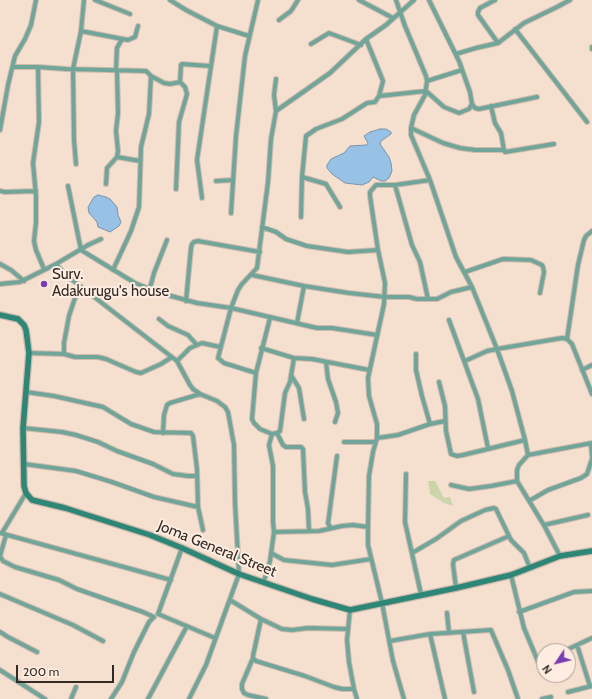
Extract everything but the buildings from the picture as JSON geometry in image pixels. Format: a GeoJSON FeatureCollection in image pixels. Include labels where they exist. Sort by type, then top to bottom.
{"type":"FeatureCollection","features":[{"type":"Feature","properties":{"kind":"street"},"geometry":{"type":"LineString","coordinates":[[0,130],[1,112],[6,102],[8,85],[15,56],[31,25],[36,0]]}},
{"type":"Feature","properties":{"kind":"street"},"geometry":{"type":"LineString","coordinates":[[76,164],[74,140],[73,69],[81,31],[84,0]]}},
{"type":"Feature","properties":{"kind":"street"},"geometry":{"type":"LineString","coordinates":[[95,0],[130,14]]}},
{"type":"Feature","properties":{"kind":"street"},"geometry":{"type":"LineString","coordinates":[[170,0],[216,26],[249,36]]}},
{"type":"Feature","properties":{"kind":"street"},"geometry":{"type":"LineString","coordinates":[[231,214],[237,125],[245,56],[258,0]]}},
{"type":"Feature","properties":{"kind":"street"},"geometry":{"type":"LineString","coordinates":[[279,20],[291,11],[298,0]]}},
{"type":"Feature","properties":{"kind":"street"},"geometry":{"type":"LineString","coordinates":[[359,0],[393,18]]}},
{"type":"Feature","properties":{"kind":"street"},"geometry":{"type":"LineString","coordinates":[[396,0],[427,81],[425,95],[414,114],[411,128],[412,135],[430,180],[456,257],[472,287],[497,348],[512,391],[528,455]]}},
{"type":"Feature","properties":{"kind":"street"},"geometry":{"type":"LineString","coordinates":[[276,110],[330,73],[366,39],[414,0]]}},
{"type":"Feature","properties":{"kind":"street"},"geometry":{"type":"LineString","coordinates":[[429,0],[456,54],[470,92],[472,104],[475,108],[479,109],[537,97]]}},
{"type":"Feature","properties":{"kind":"street"},"geometry":{"type":"LineString","coordinates":[[495,0],[480,8],[478,15],[498,44]]}},
{"type":"Feature","properties":{"kind":"street"},"geometry":{"type":"LineString","coordinates":[[456,54],[471,49],[498,44],[524,23],[570,0]]}},
{"type":"Feature","properties":{"kind":"street"},"geometry":{"type":"LineString","coordinates":[[81,31],[128,40],[135,37],[138,26]]}},
{"type":"Feature","properties":{"kind":"street"},"geometry":{"type":"LineString","coordinates":[[202,198],[197,160],[208,93],[210,66],[216,26]]}},
{"type":"Feature","properties":{"kind":"street"},"geometry":{"type":"LineString","coordinates":[[515,29],[587,122]]}},
{"type":"Feature","properties":{"kind":"street"},"geometry":{"type":"LineString","coordinates":[[311,44],[329,33],[361,45]]}},
{"type":"Feature","properties":{"kind":"street"},"geometry":{"type":"LineString","coordinates":[[106,184],[107,168],[117,157],[118,151],[116,131],[118,113],[116,70],[117,48],[122,39]]}},
{"type":"Feature","properties":{"kind":"street"},"geometry":{"type":"LineString","coordinates":[[301,217],[302,177],[306,136],[316,129],[342,119],[367,103],[375,102],[379,96],[383,81],[366,39]]}},
{"type":"Feature","properties":{"kind":"street"},"geometry":{"type":"LineString","coordinates":[[180,82],[182,64],[210,66]]}},
{"type":"Feature","properties":{"kind":"street"},"geometry":{"type":"LineString","coordinates":[[13,67],[146,71],[158,80],[170,84],[180,82]]}},
{"type":"Feature","properties":{"kind":"street"},"geometry":{"type":"LineString","coordinates":[[38,67],[39,122],[33,163],[36,190],[36,223],[34,240],[36,250],[44,269]]}},
{"type":"Feature","properties":{"kind":"street"},"geometry":{"type":"LineString","coordinates":[[427,81],[462,70]]}},
{"type":"Feature","properties":{"kind":"street"},"geometry":{"type":"LineString","coordinates":[[114,270],[131,231],[139,207],[141,147],[149,114],[151,76]]}},
{"type":"Feature","properties":{"kind":"street"},"geometry":{"type":"LineString","coordinates":[[256,373],[224,363],[218,358],[231,308],[238,290],[257,268],[268,182],[271,139],[276,110],[274,95],[276,79]]}},
{"type":"Feature","properties":{"kind":"street"},"geometry":{"type":"LineString","coordinates":[[176,189],[179,122],[187,94],[185,87],[180,82]]}},
{"type":"Feature","properties":{"kind":"street"},"geometry":{"type":"LineString","coordinates":[[379,96],[426,91],[444,107],[459,112],[469,109],[472,104]]}},
{"type":"Feature","properties":{"kind":"street"},"geometry":{"type":"LineString","coordinates":[[491,106],[495,123],[501,133],[504,150]]}},
{"type":"Feature","properties":{"kind":"street"},"geometry":{"type":"LineString","coordinates":[[411,128],[443,143],[460,148],[475,150],[504,150],[505,152],[508,152],[554,144]]}},
{"type":"Feature","properties":{"kind":"street"},"geometry":{"type":"LineString","coordinates":[[117,157],[140,161]]}},
{"type":"Feature","properties":{"kind":"street"},"geometry":{"type":"LineString","coordinates":[[302,177],[326,184],[340,207]]}},
{"type":"Feature","properties":{"kind":"street"},"geometry":{"type":"LineString","coordinates":[[216,181],[233,180]]}},
{"type":"Feature","properties":{"kind":"street"},"geometry":{"type":"LineString","coordinates":[[404,699],[393,661],[382,603],[371,559],[368,527],[369,476],[376,440],[377,424],[368,385],[369,370],[385,297],[385,283],[378,250],[370,192],[376,185],[395,185],[430,180]]}},
{"type":"Feature","properties":{"kind":"street"},"geometry":{"type":"LineString","coordinates":[[395,185],[412,245],[420,262],[428,299]]}},
{"type":"Feature","properties":{"kind":"street"},"geometry":{"type":"LineString","coordinates":[[68,186],[81,250],[135,283],[150,288],[160,294],[186,301],[231,308],[270,318],[297,322],[317,328],[332,328],[377,335]]}},
{"type":"Feature","properties":{"kind":"street"},"geometry":{"type":"LineString","coordinates":[[0,191],[36,190]]}},
{"type":"Feature","properties":{"kind":"street"},"geometry":{"type":"LineString","coordinates":[[262,227],[276,232],[286,240],[307,246],[348,252],[378,250]]}},
{"type":"Feature","properties":{"kind":"street"},"geometry":{"type":"LineString","coordinates":[[567,339],[578,266],[584,240],[592,231]]}},
{"type":"Feature","properties":{"kind":"street"},"geometry":{"type":"LineString","coordinates":[[0,284],[24,281],[102,239]]}},
{"type":"Feature","properties":{"kind":"street"},"geometry":{"type":"LineString","coordinates":[[150,288],[154,273],[167,240]]}},
{"type":"Feature","properties":{"kind":"street"},"geometry":{"type":"LineString","coordinates":[[186,301],[191,248],[194,242],[198,241],[260,252]]}},
{"type":"Feature","properties":{"kind":"street"},"geometry":{"type":"LineString","coordinates":[[465,272],[503,259],[531,260],[542,265],[543,267],[540,293]]}},
{"type":"Feature","properties":{"kind":"street"},"geometry":{"type":"LineString","coordinates":[[0,264],[11,270],[24,281]]}},
{"type":"Feature","properties":{"kind":"street"},"geometry":{"type":"LineString","coordinates":[[56,264],[66,275],[177,361],[190,385],[200,394],[217,401],[225,407],[230,418],[234,445],[235,503],[239,574],[206,664],[189,699]]}},
{"type":"Feature","properties":{"kind":"street"},"geometry":{"type":"LineString","coordinates":[[252,275],[304,286],[385,297],[437,300],[451,292],[472,287]]}},
{"type":"Feature","properties":{"kind":"street"},"geometry":{"type":"LineString","coordinates":[[64,354],[65,337],[69,316],[80,286]]}},
{"type":"Feature","properties":{"kind":"street"},"geometry":{"type":"LineString","coordinates":[[297,322],[304,286]]}},
{"type":"Feature","properties":{"kind":"street"},"geometry":{"type":"LineString","coordinates":[[0,315],[18,319],[24,325],[29,353],[23,428],[26,494],[2,534],[0,556],[3,561],[15,567],[59,580],[77,589],[187,626],[215,638]]}},
{"type":"Feature","properties":{"kind":"street"},"geometry":{"type":"LineString","coordinates":[[270,318],[261,348],[256,373],[253,394],[253,421],[260,429],[272,434],[278,433]]}},
{"type":"Feature","properties":{"kind":"street"},"geometry":{"type":"LineString","coordinates":[[159,319],[168,326],[188,335],[197,345]]}},
{"type":"Feature","properties":{"kind":"street"},"geometry":{"type":"LineString","coordinates":[[449,320],[478,399],[488,448]]}},
{"type":"Feature","properties":{"kind":"street"},"geometry":{"type":"LineString","coordinates":[[465,361],[486,351],[497,348],[562,338],[567,339],[572,344],[592,394]]}},
{"type":"Feature","properties":{"kind":"street"},"geometry":{"type":"LineString","coordinates":[[177,361],[190,348],[197,345],[206,343],[220,347]]}},
{"type":"Feature","properties":{"kind":"street"},"geometry":{"type":"LineString","coordinates":[[261,348],[294,358],[369,370]]}},
{"type":"Feature","properties":{"kind":"street"},"geometry":{"type":"LineString","coordinates":[[29,353],[64,354],[75,357],[86,356],[106,359],[141,373],[172,357]]}},
{"type":"Feature","properties":{"kind":"street"},"geometry":{"type":"LineString","coordinates":[[416,354],[416,370],[430,424]]}},
{"type":"Feature","properties":{"kind":"street"},"geometry":{"type":"LineString","coordinates":[[294,358],[285,393],[280,431],[278,433],[283,445],[301,446],[303,450],[309,531]]}},
{"type":"Feature","properties":{"kind":"street"},"geometry":{"type":"LineString","coordinates":[[326,362],[328,380],[336,402],[338,413],[335,422]]}},
{"type":"Feature","properties":{"kind":"street"},"geometry":{"type":"LineString","coordinates":[[582,370],[592,365]]}},
{"type":"Feature","properties":{"kind":"street"},"geometry":{"type":"LineString","coordinates":[[291,374],[299,388],[304,419]]}},
{"type":"Feature","properties":{"kind":"street"},"geometry":{"type":"LineString","coordinates":[[439,382],[445,406],[445,421],[451,454],[457,456],[463,455],[525,440]]}},
{"type":"Feature","properties":{"kind":"street"},"geometry":{"type":"LineString","coordinates":[[26,392],[54,396],[103,407],[131,424],[149,431],[163,433],[192,433],[197,476],[198,506],[203,530]]}},
{"type":"Feature","properties":{"kind":"street"},"geometry":{"type":"LineString","coordinates":[[163,433],[164,415],[167,405],[200,394]]}},
{"type":"Feature","properties":{"kind":"street"},"geometry":{"type":"LineString","coordinates":[[344,442],[376,440],[445,421]]}},
{"type":"Feature","properties":{"kind":"street"},"geometry":{"type":"LineString","coordinates":[[23,428],[76,435],[98,442],[117,451],[153,464],[173,474],[197,476]]}},
{"type":"Feature","properties":{"kind":"street"},"geometry":{"type":"LineString","coordinates":[[264,581],[270,561],[274,532],[273,466],[269,445],[272,434]]}},
{"type":"Feature","properties":{"kind":"street"},"geometry":{"type":"LineString","coordinates":[[560,556],[544,525],[517,481],[517,470],[519,465],[528,455],[591,444],[592,456]]}},
{"type":"Feature","properties":{"kind":"street"},"geometry":{"type":"LineString","coordinates":[[330,528],[328,523],[337,456]]}},
{"type":"Feature","properties":{"kind":"street"},"geometry":{"type":"LineString","coordinates":[[529,501],[548,490],[581,478],[587,474],[592,459]]}},
{"type":"Feature","properties":{"kind":"street"},"geometry":{"type":"LineString","coordinates":[[24,464],[76,471],[154,497],[198,506]]}},
{"type":"Feature","properties":{"kind":"street"},"geometry":{"type":"LineString","coordinates":[[406,474],[405,522],[421,594]]}},
{"type":"Feature","properties":{"kind":"street"},"geometry":{"type":"LineString","coordinates":[[451,486],[469,488],[517,481]]}},
{"type":"Feature","properties":{"kind":"street","name":"Joma General Street"},"geometry":{"type":"LineString","coordinates":[[26,494],[32,500],[37,502],[65,508],[150,536],[182,548],[239,574],[264,581],[312,599],[350,610],[511,575],[560,556],[592,551]]}},
{"type":"Feature","properties":{"kind":"street"},"geometry":{"type":"LineString","coordinates":[[412,553],[436,539],[461,521],[484,510],[494,508],[496,509],[511,540],[524,553],[530,568]]}},
{"type":"Feature","properties":{"kind":"street"},"geometry":{"type":"LineString","coordinates":[[544,525],[588,515]]}},
{"type":"Feature","properties":{"kind":"street"},"geometry":{"type":"LineString","coordinates":[[274,532],[319,531],[353,525],[368,527]]}},
{"type":"Feature","properties":{"kind":"street"},"geometry":{"type":"LineString","coordinates":[[2,534],[171,580]]}},
{"type":"Feature","properties":{"kind":"street"},"geometry":{"type":"LineString","coordinates":[[456,588],[453,564],[454,560],[510,536]]}},
{"type":"Feature","properties":{"kind":"street"},"geometry":{"type":"LineString","coordinates":[[111,699],[122,682],[134,652],[149,622],[156,616],[182,548]]}},
{"type":"Feature","properties":{"kind":"street"},"geometry":{"type":"LineString","coordinates":[[271,553],[284,560],[332,565],[371,559]]}},
{"type":"Feature","properties":{"kind":"street"},"geometry":{"type":"LineString","coordinates":[[511,575],[519,612],[536,657]]}},
{"type":"Feature","properties":{"kind":"street"},"geometry":{"type":"LineString","coordinates":[[519,612],[574,592],[592,591]]}},
{"type":"Feature","properties":{"kind":"street"},"geometry":{"type":"LineString","coordinates":[[0,594],[73,625],[103,642]]}},
{"type":"Feature","properties":{"kind":"street"},"geometry":{"type":"LineString","coordinates":[[230,600],[261,620],[275,627],[292,630],[308,628],[348,629]]}},
{"type":"Feature","properties":{"kind":"street"},"geometry":{"type":"LineString","coordinates":[[350,610],[347,647],[357,699]]}},
{"type":"Feature","properties":{"kind":"street"},"geometry":{"type":"LineString","coordinates":[[447,613],[449,632]]}},
{"type":"Feature","properties":{"kind":"street"},"geometry":{"type":"LineString","coordinates":[[261,620],[252,658],[242,684],[242,689],[244,693],[248,695],[266,699]]}},
{"type":"Feature","properties":{"kind":"street"},"geometry":{"type":"LineString","coordinates":[[148,699],[187,626]]}},
{"type":"Feature","properties":{"kind":"street"},"geometry":{"type":"LineString","coordinates":[[390,641],[430,634],[492,630],[518,699]]}},
{"type":"Feature","properties":{"kind":"street"},"geometry":{"type":"LineString","coordinates":[[0,632],[37,652]]}},
{"type":"Feature","properties":{"kind":"street"},"geometry":{"type":"LineString","coordinates":[[462,632],[474,692]]}},
{"type":"Feature","properties":{"kind":"street"},"geometry":{"type":"LineString","coordinates":[[430,634],[445,699]]}},
{"type":"Feature","properties":{"kind":"street"},"geometry":{"type":"LineString","coordinates":[[568,692],[591,686],[577,645],[592,638]]}},
{"type":"Feature","properties":{"kind":"street"},"geometry":{"type":"LineString","coordinates":[[252,658],[261,663],[305,676],[334,687],[354,689]]}},
{"type":"Feature","properties":{"kind":"street"},"geometry":{"type":"LineString","coordinates":[[0,670],[45,699]]}},
{"type":"Feature","properties":{"kind":"street"},"geometry":{"type":"LineString","coordinates":[[71,699],[76,687]]}},
{"type":"Feature","properties":{"kind":"street"},"geometry":{"type":"LineString","coordinates":[[542,699],[551,697]]}},
{"type":"Feature","properties":{"kind":"green space"},"geometry":{"type":"Polygon","coordinates":[[[428,481],[435,481],[444,498],[450,497],[453,506],[444,503],[430,494],[428,481]]]}},
{"type":"Feature","properties":{"kind":"water"},"geometry":{"type":"Polygon","coordinates":[[[386,129],[391,132],[391,134],[381,141],[380,144],[389,157],[391,163],[392,171],[389,178],[385,181],[381,181],[373,177],[369,182],[362,185],[345,183],[332,174],[327,168],[327,165],[331,159],[344,153],[350,146],[367,145],[368,143],[364,136],[370,132],[386,129]]]}},
{"type":"Feature","properties":{"kind":"water"},"geometry":{"type":"Polygon","coordinates":[[[98,195],[110,199],[117,207],[121,222],[119,226],[110,232],[98,227],[97,222],[89,213],[88,207],[94,197],[98,195]]]}},
{"type":"Feature","properties":{"kind":"place","name":"Surv. Adakurugu's house"},"geometry":{"type":"Point","coordinates":[44,284]}}]}
